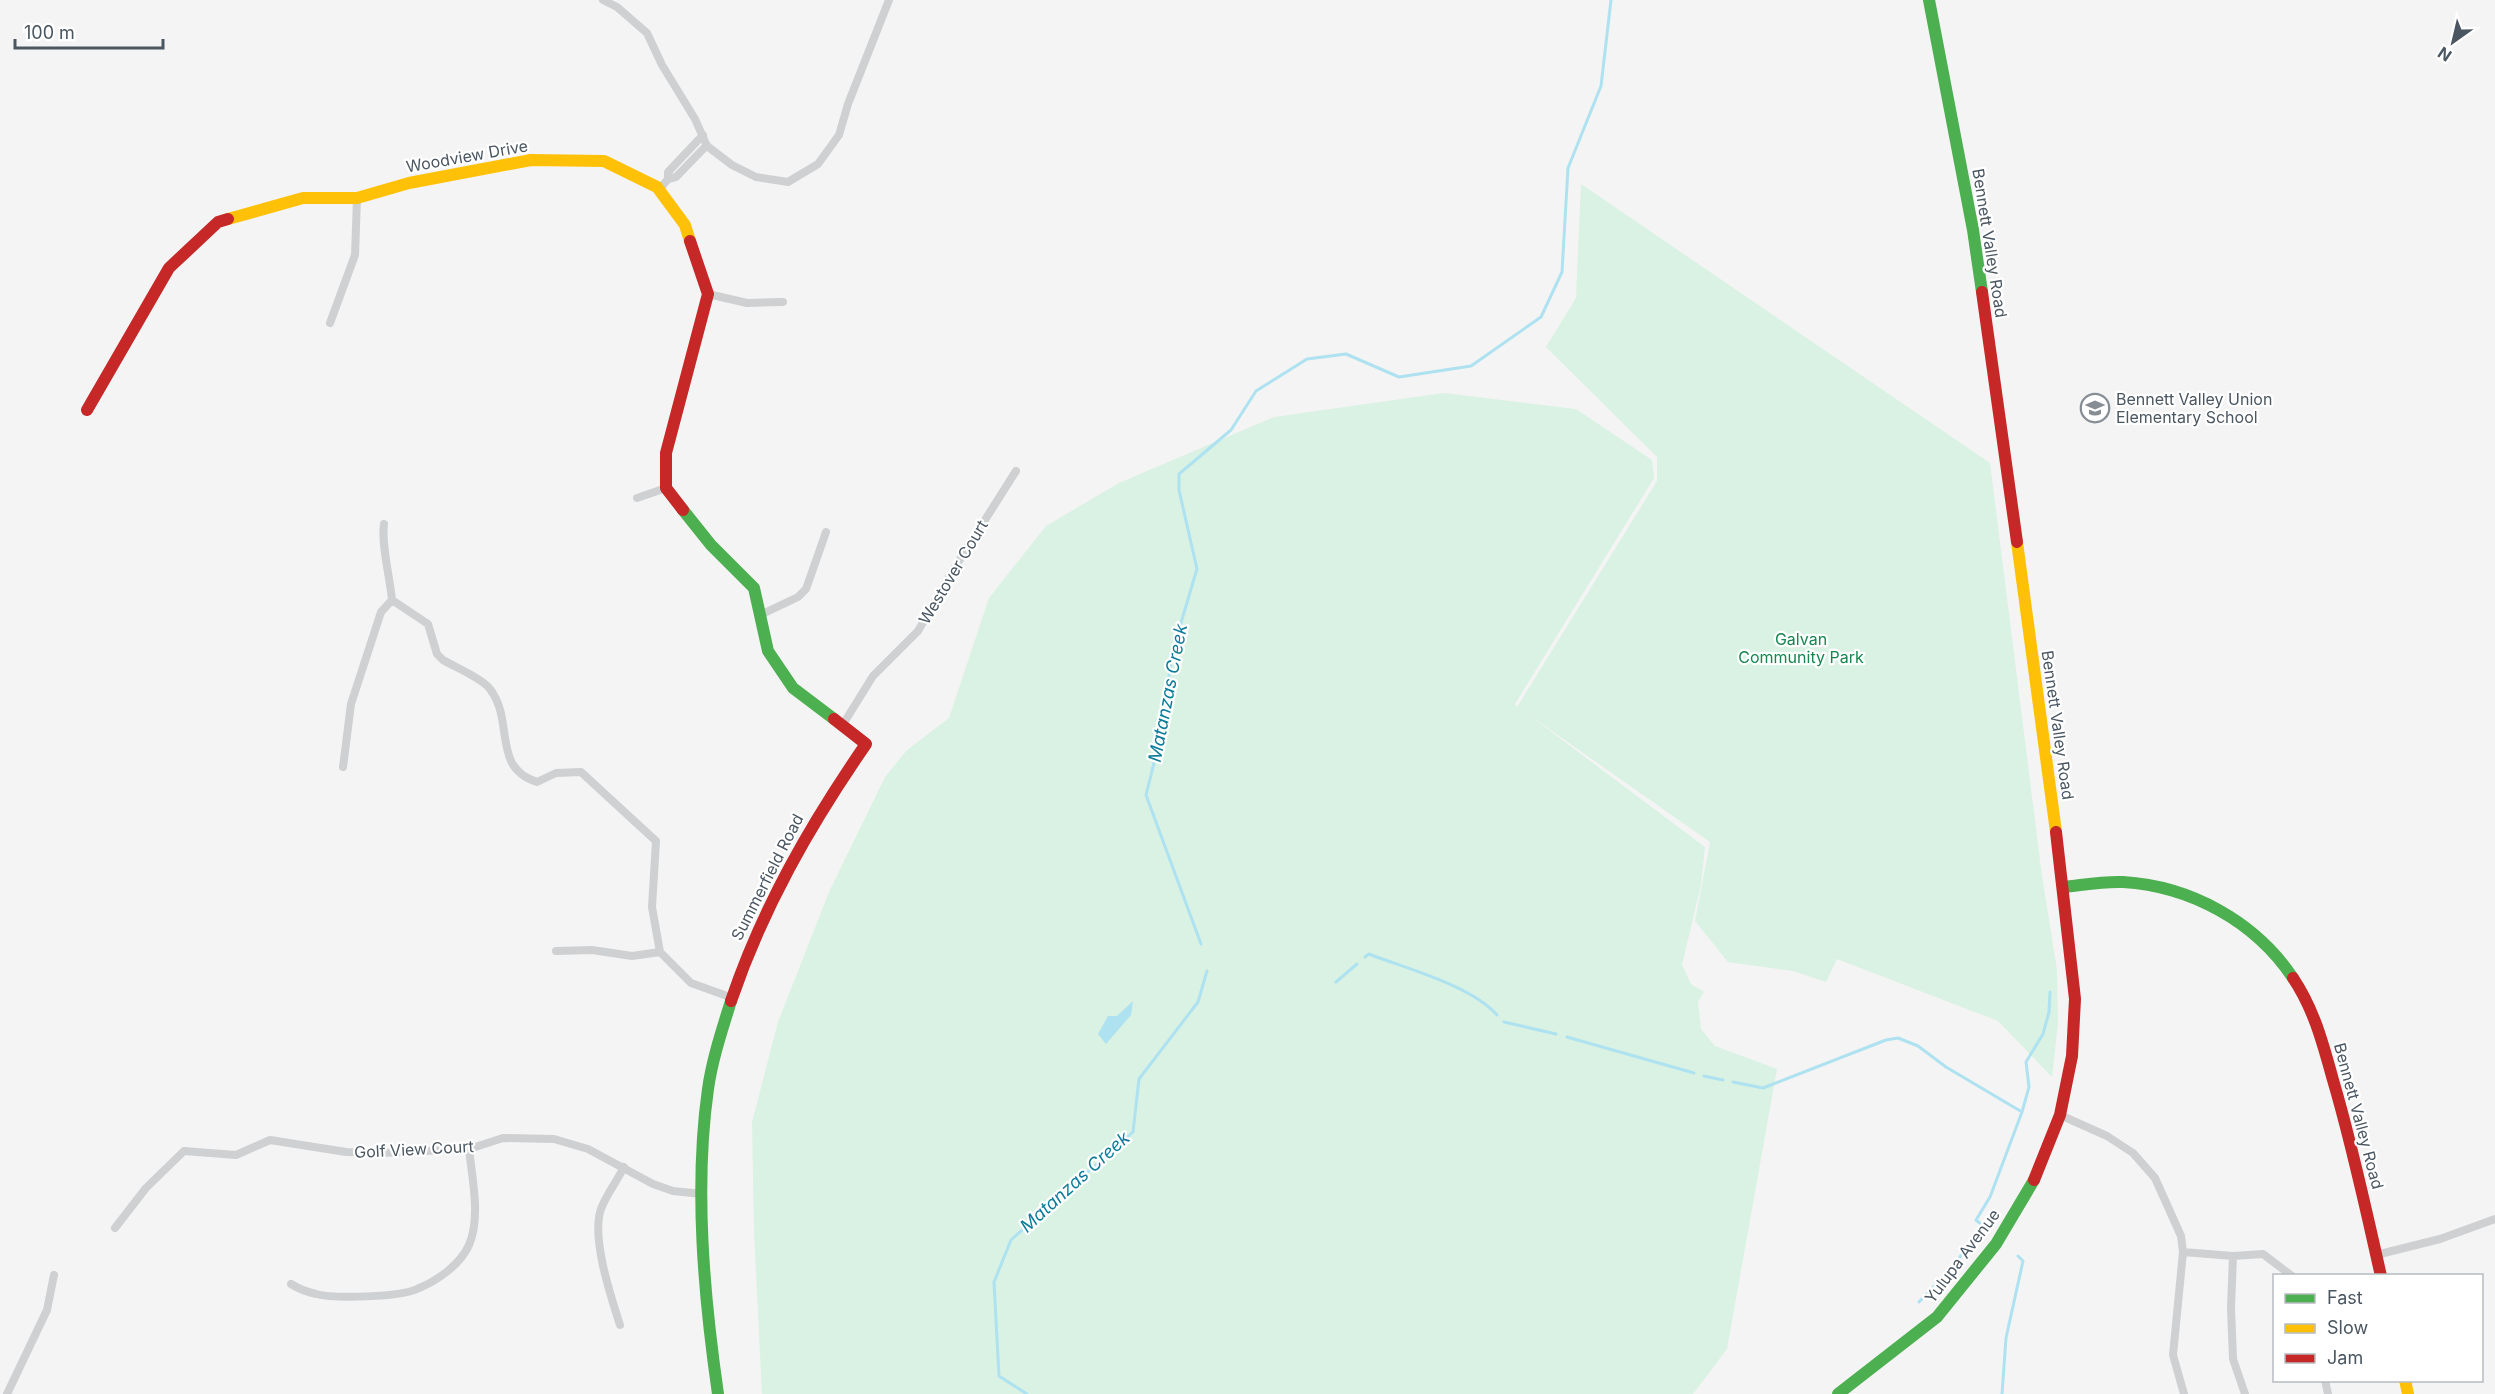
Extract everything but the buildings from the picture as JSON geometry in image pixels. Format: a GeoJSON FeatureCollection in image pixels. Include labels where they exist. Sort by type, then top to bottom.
{"type":"FeatureCollection","features":[{"type":"Feature","properties":{"kind":"street"},"geometry":{"type":"LineString","coordinates":[[603,0],[617,7],[647,33],[662,65],[695,118],[707,145],[732,165],[756,177],[788,182],[818,164],[839,135],[848,104],[889,0]]}},
{"type":"Feature","properties":{"kind":"street","name":"Bennett Valley Road"},"geometry":{"type":"LineString","coordinates":[[1929,0],[1973,230],[2064,887],[2122,882],[2157,887],[2214,906],[2247,927],[2276,953],[2303,992],[2321,1037],[2353,1146],[2381,1274]]}},
{"type":"Feature","properties":{"kind":"street"},"geometry":{"type":"LineString","coordinates":[[668,179],[668,172],[703,135]]}},
{"type":"Feature","properties":{"kind":"street"},"geometry":{"type":"LineString","coordinates":[[659,190],[668,179],[676,177],[707,145]]}},
{"type":"Feature","properties":{"kind":"street","name":"Woodview Drive"},"geometry":{"type":"LineString","coordinates":[[87,410],[169,268],[218,222],[303,198],[357,198],[389,188],[531,160],[604,161],[659,190],[685,225],[708,294]]}},
{"type":"Feature","properties":{"kind":"street"},"geometry":{"type":"LineString","coordinates":[[330,323],[355,255],[357,198]]}},
{"type":"Feature","properties":{"kind":"street"},"geometry":{"type":"LineString","coordinates":[[783,302],[747,303],[708,294],[666,453],[666,488],[711,545],[754,588],[768,651],[793,688],[842,726]]}},
{"type":"Feature","properties":{"kind":"street","name":"Westover Court"},"geometry":{"type":"LineString","coordinates":[[842,726],[873,676],[918,632],[951,572],[1016,471]]}},
{"type":"Feature","properties":{"kind":"street"},"geometry":{"type":"LineString","coordinates":[[637,498],[666,488]]}},
{"type":"Feature","properties":{"kind":"street"},"geometry":{"type":"LineString","coordinates":[[384,524],[382,538],[392,600],[428,624],[437,654],[443,660],[489,686],[499,702],[508,758],[522,777],[537,782],[556,773],[581,772],[656,841],[651,907],[660,952],[691,983],[730,997]]}},
{"type":"Feature","properties":{"kind":"street"},"geometry":{"type":"LineString","coordinates":[[760,615],[798,597],[806,589],[826,532]]}},
{"type":"Feature","properties":{"kind":"street"},"geometry":{"type":"LineString","coordinates":[[343,767],[351,704],[381,612],[392,600]]}},
{"type":"Feature","properties":{"kind":"street","name":"Summerfield Road"},"geometry":{"type":"LineString","coordinates":[[718,1394],[710,1335],[702,1194],[708,1086],[730,997],[746,952],[768,904],[826,800],[866,744],[842,726]]}},
{"type":"Feature","properties":{"kind":"street","name":"Yulupa Avenue"},"geometry":{"type":"LineString","coordinates":[[1838,1394],[1937,1317],[1996,1244],[2031,1187],[2060,1115],[2072,1056],[2075,999],[2064,887]]}},
{"type":"Feature","properties":{"kind":"street"},"geometry":{"type":"LineString","coordinates":[[556,951],[592,950],[632,956],[660,952]]}},
{"type":"Feature","properties":{"kind":"street"},"geometry":{"type":"LineString","coordinates":[[2060,1115],[2107,1136],[2133,1153],[2155,1178],[2181,1236],[2183,1252],[2174,1355],[2184,1394]]}},
{"type":"Feature","properties":{"kind":"street","name":"Golf View Court"},"geometry":{"type":"LineString","coordinates":[[115,1228],[146,1188],[184,1151],[236,1155],[270,1140],[346,1152],[382,1153],[469,1149],[503,1138],[554,1139],[588,1149],[624,1167],[634,1176],[674,1191],[702,1194]]}},
{"type":"Feature","properties":{"kind":"street"},"geometry":{"type":"LineString","coordinates":[[291,1284],[318,1295],[370,1296],[416,1290],[448,1270],[460,1260],[470,1244],[476,1208],[469,1149]]}},
{"type":"Feature","properties":{"kind":"street"},"geometry":{"type":"LineString","coordinates":[[620,1325],[607,1286],[599,1236],[600,1210],[624,1167]]}},
{"type":"Feature","properties":{"kind":"street"},"geometry":{"type":"LineString","coordinates":[[2376,1255],[2440,1239],[2495,1219]]}},
{"type":"Feature","properties":{"kind":"street"},"geometry":{"type":"LineString","coordinates":[[2183,1252],[2233,1256],[2263,1254],[2291,1274]]}},
{"type":"Feature","properties":{"kind":"street"},"geometry":{"type":"LineString","coordinates":[[2233,1256],[2231,1308],[2233,1359],[2245,1394]]}},
{"type":"Feature","properties":{"kind":"street"},"geometry":{"type":"LineString","coordinates":[[7,1394],[47,1310],[54,1275]]}},
{"type":"Feature","properties":{"kind":"green space","name":"Galvan Community Park"},"geometry":{"type":"Polygon","coordinates":[[[1581,184],[1990,463],[2042,876],[2057,970],[2058,1024],[2052,1077],[1998,1021],[1837,959],[1826,982],[1793,971],[1728,962],[1695,921],[1710,842],[1529,715],[1705,847],[1701,885],[1682,965],[1691,984],[1704,992],[1698,1001],[1701,1029],[1715,1046],[1777,1069],[1727,1349],[1693,1394],[762,1394],[754,1232],[752,1122],[778,1022],[829,892],[885,777],[907,750],[949,718],[989,598],[1046,526],[1119,483],[1274,417],[1444,393],[1576,409],[1652,460],[1654,478],[1515,704],[1517,707],[1657,481],[1657,457],[1546,347],[1576,298],[1581,184]]]}},
{"type":"Feature","properties":{"kind":"water"},"geometry":{"type":"Polygon","coordinates":[[[1133,1001],[1131,1015],[1106,1044],[1098,1034],[1108,1016],[1117,1016],[1133,1001]]]}},
{"type":"Feature","properties":{"kind":"waterway","name":"Matanzas Creek"},"geometry":{"type":"LineString","coordinates":[[1201,944],[1146,795],[1163,727],[1172,653],[1197,569],[1179,490],[1179,474],[1231,430],[1256,391],[1307,359],[1346,354],[1399,377],[1471,366],[1541,317],[1562,272],[1568,168],[1601,86],[1611,0]]}},
{"type":"Feature","properties":{"kind":"waterway"},"geometry":{"type":"LineString","coordinates":[[1365,957],[1369,954],[1455,986],[1485,1004],[1497,1015]]}},
{"type":"Feature","properties":{"kind":"waterway"},"geometry":{"type":"LineString","coordinates":[[1336,982],[1357,964]]}},
{"type":"Feature","properties":{"kind":"waterway","name":"Matanzas Creek"},"geometry":{"type":"LineString","coordinates":[[1027,1394],[999,1376],[994,1282],[1011,1240],[1133,1132],[1139,1079],[1198,1002],[1207,971]]}},
{"type":"Feature","properties":{"kind":"waterway"},"geometry":{"type":"LineString","coordinates":[[2022,1112],[2029,1087],[2026,1062],[2043,1034],[2049,1012],[2050,992]]}},
{"type":"Feature","properties":{"kind":"waterway"},"geometry":{"type":"LineString","coordinates":[[1504,1022],[1556,1034]]}},
{"type":"Feature","properties":{"kind":"waterway"},"geometry":{"type":"LineString","coordinates":[[1567,1037],[1694,1073]]}},
{"type":"Feature","properties":{"kind":"waterway"},"geometry":{"type":"LineString","coordinates":[[1733,1082],[1763,1088],[1886,1040],[1898,1038],[1918,1046],[1946,1067],[2022,1112],[1990,1197],[1976,1220],[1982,1225],[1953,1267],[1919,1302]]}},
{"type":"Feature","properties":{"kind":"waterway"},"geometry":{"type":"LineString","coordinates":[[1704,1076],[1723,1080]]}},
{"type":"Feature","properties":{"kind":"waterway"},"geometry":{"type":"LineString","coordinates":[[2002,1394],[2006,1338],[2023,1261],[2018,1256]]}},
{"type":"Feature","properties":{"kind":"traffic: fast"},"geometry":{"type":"LineString","coordinates":[[1929,0],[1973,230],[1982,292]]}},
{"type":"Feature","properties":{"kind":"traffic: fast"},"geometry":{"type":"LineString","coordinates":[[683,510],[711,545],[754,588],[768,651],[793,688],[834,719]]}},
{"type":"Feature","properties":{"kind":"traffic: fast"},"geometry":{"type":"LineString","coordinates":[[2063,887],[2123,882],[2148,885],[2196,899],[2219,910],[2260,940],[2293,978]]}},
{"type":"Feature","properties":{"kind":"traffic: fast"},"geometry":{"type":"LineString","coordinates":[[718,1394],[702,1242],[702,1164],[710,1078],[731,1001]]}},
{"type":"Feature","properties":{"kind":"traffic: fast"},"geometry":{"type":"LineString","coordinates":[[1838,1394],[1937,1317],[1996,1244],[2034,1180]]}},
{"type":"Feature","properties":{"kind":"traffic: slow"},"geometry":{"type":"LineString","coordinates":[[228,219],[303,198],[357,198],[409,183],[531,160],[604,161],[657,187],[685,225],[690,241]]}},
{"type":"Feature","properties":{"kind":"traffic: slow"},"geometry":{"type":"LineString","coordinates":[[2017,542],[2056,832]]}},
{"type":"Feature","properties":{"kind":"traffic: slow"},"geometry":{"type":"LineString","coordinates":[[2405,1382],[2408,1394]]}},
{"type":"Feature","properties":{"kind":"traffic: jam"},"geometry":{"type":"LineString","coordinates":[[87,410],[169,268],[218,222],[228,219]]}},
{"type":"Feature","properties":{"kind":"traffic: jam"},"geometry":{"type":"LineString","coordinates":[[683,510],[666,488],[666,453],[708,294],[690,241]]}},
{"type":"Feature","properties":{"kind":"traffic: jam"},"geometry":{"type":"LineString","coordinates":[[1982,292],[2017,542]]}},
{"type":"Feature","properties":{"kind":"traffic: jam"},"geometry":{"type":"LineString","coordinates":[[731,1001],[758,933],[789,868],[826,805],[866,744],[834,719]]}},
{"type":"Feature","properties":{"kind":"traffic: jam"},"geometry":{"type":"LineString","coordinates":[[2034,1180],[2060,1115],[2072,1056],[2075,999],[2056,832]]}},
{"type":"Feature","properties":{"kind":"traffic: jam"},"geometry":{"type":"LineString","coordinates":[[2293,978],[2312,1014],[2325,1053],[2353,1153],[2381,1274]]}},
{"type":"Feature","properties":{"kind":"place","name":"Bennett Valley Union Elementary School"},"geometry":{"type":"Point","coordinates":[2095,408]}}]}
